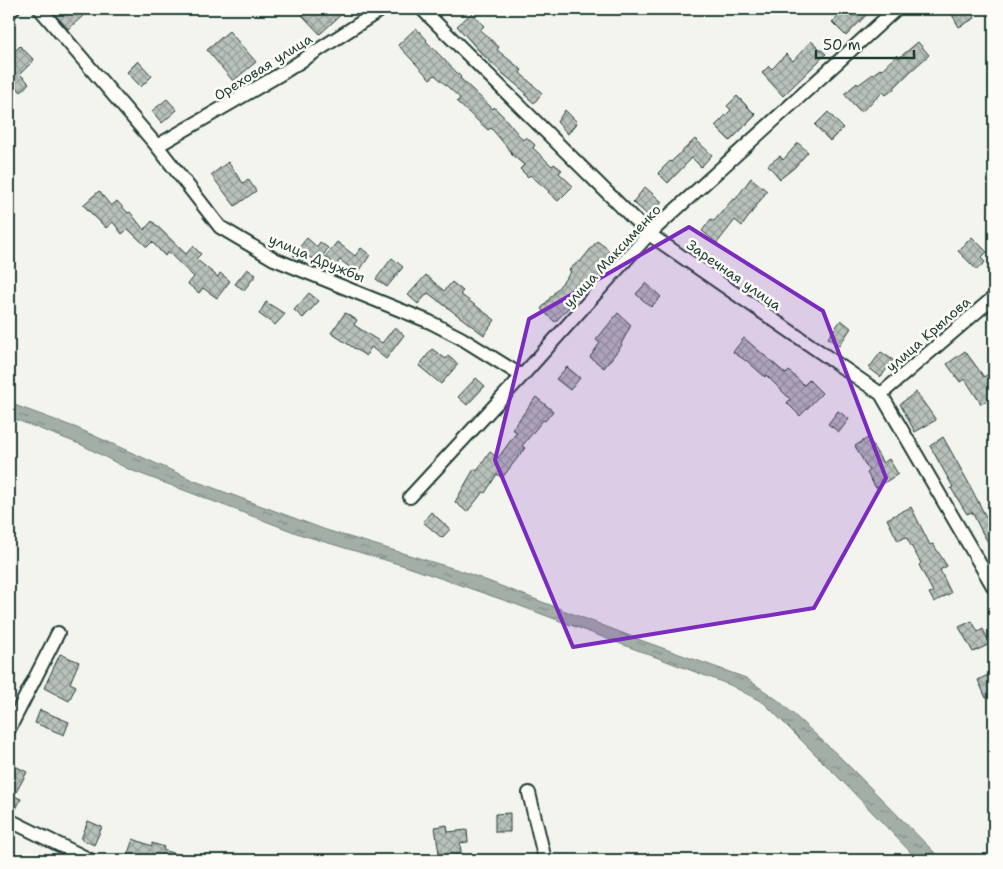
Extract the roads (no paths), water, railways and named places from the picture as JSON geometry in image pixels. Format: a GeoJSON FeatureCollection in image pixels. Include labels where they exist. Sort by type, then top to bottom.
{"type":"FeatureCollection","features":[{"type":"Feature","properties":{"kind":"street"},"geometry":{"type":"LineString","coordinates":[[9,13],[14,9]]}},
{"type":"Feature","properties":{"kind":"street","name":"улица Дружбы"},"geometry":{"type":"LineString","coordinates":[[40,9],[157,146],[220,227],[274,259],[430,322],[461,338],[522,376]]}},
{"type":"Feature","properties":{"kind":"street","name":"Ореховая улица"},"geometry":{"type":"LineString","coordinates":[[157,146],[284,72],[382,9]]}},
{"type":"Feature","properties":{"kind":"street","name":"Заречная улица"},"geometry":{"type":"LineString","coordinates":[[422,9],[649,234],[881,394],[994,588]]}},
{"type":"Feature","properties":{"kind":"street","name":"улица Максименко"},"geometry":{"type":"LineString","coordinates":[[410,497],[522,376],[649,234],[896,9]]}},
{"type":"Feature","properties":{"kind":"street","name":"улица Крылова"},"geometry":{"type":"LineString","coordinates":[[881,394],[994,297]]}},
{"type":"Feature","properties":{"kind":"street"},"geometry":{"type":"LineString","coordinates":[[9,729],[58,633]]}},
{"type":"Feature","properties":{"kind":"street"},"geometry":{"type":"LineString","coordinates":[[529,793],[545,860]]}},
{"type":"Feature","properties":{"kind":"street"},"geometry":{"type":"LineString","coordinates":[[9,820],[90,860]]}},
{"type":"Feature","properties":{"kind":"water"},"geometry":{"type":"Polygon","coordinates":[[[9,403],[77,428],[195,481],[326,530],[462,571],[643,641],[746,678],[779,701],[840,757],[942,860],[918,860],[764,703],[730,685],[515,604],[405,566],[302,535],[128,469],[82,445],[9,417],[9,403]]]}}]}
